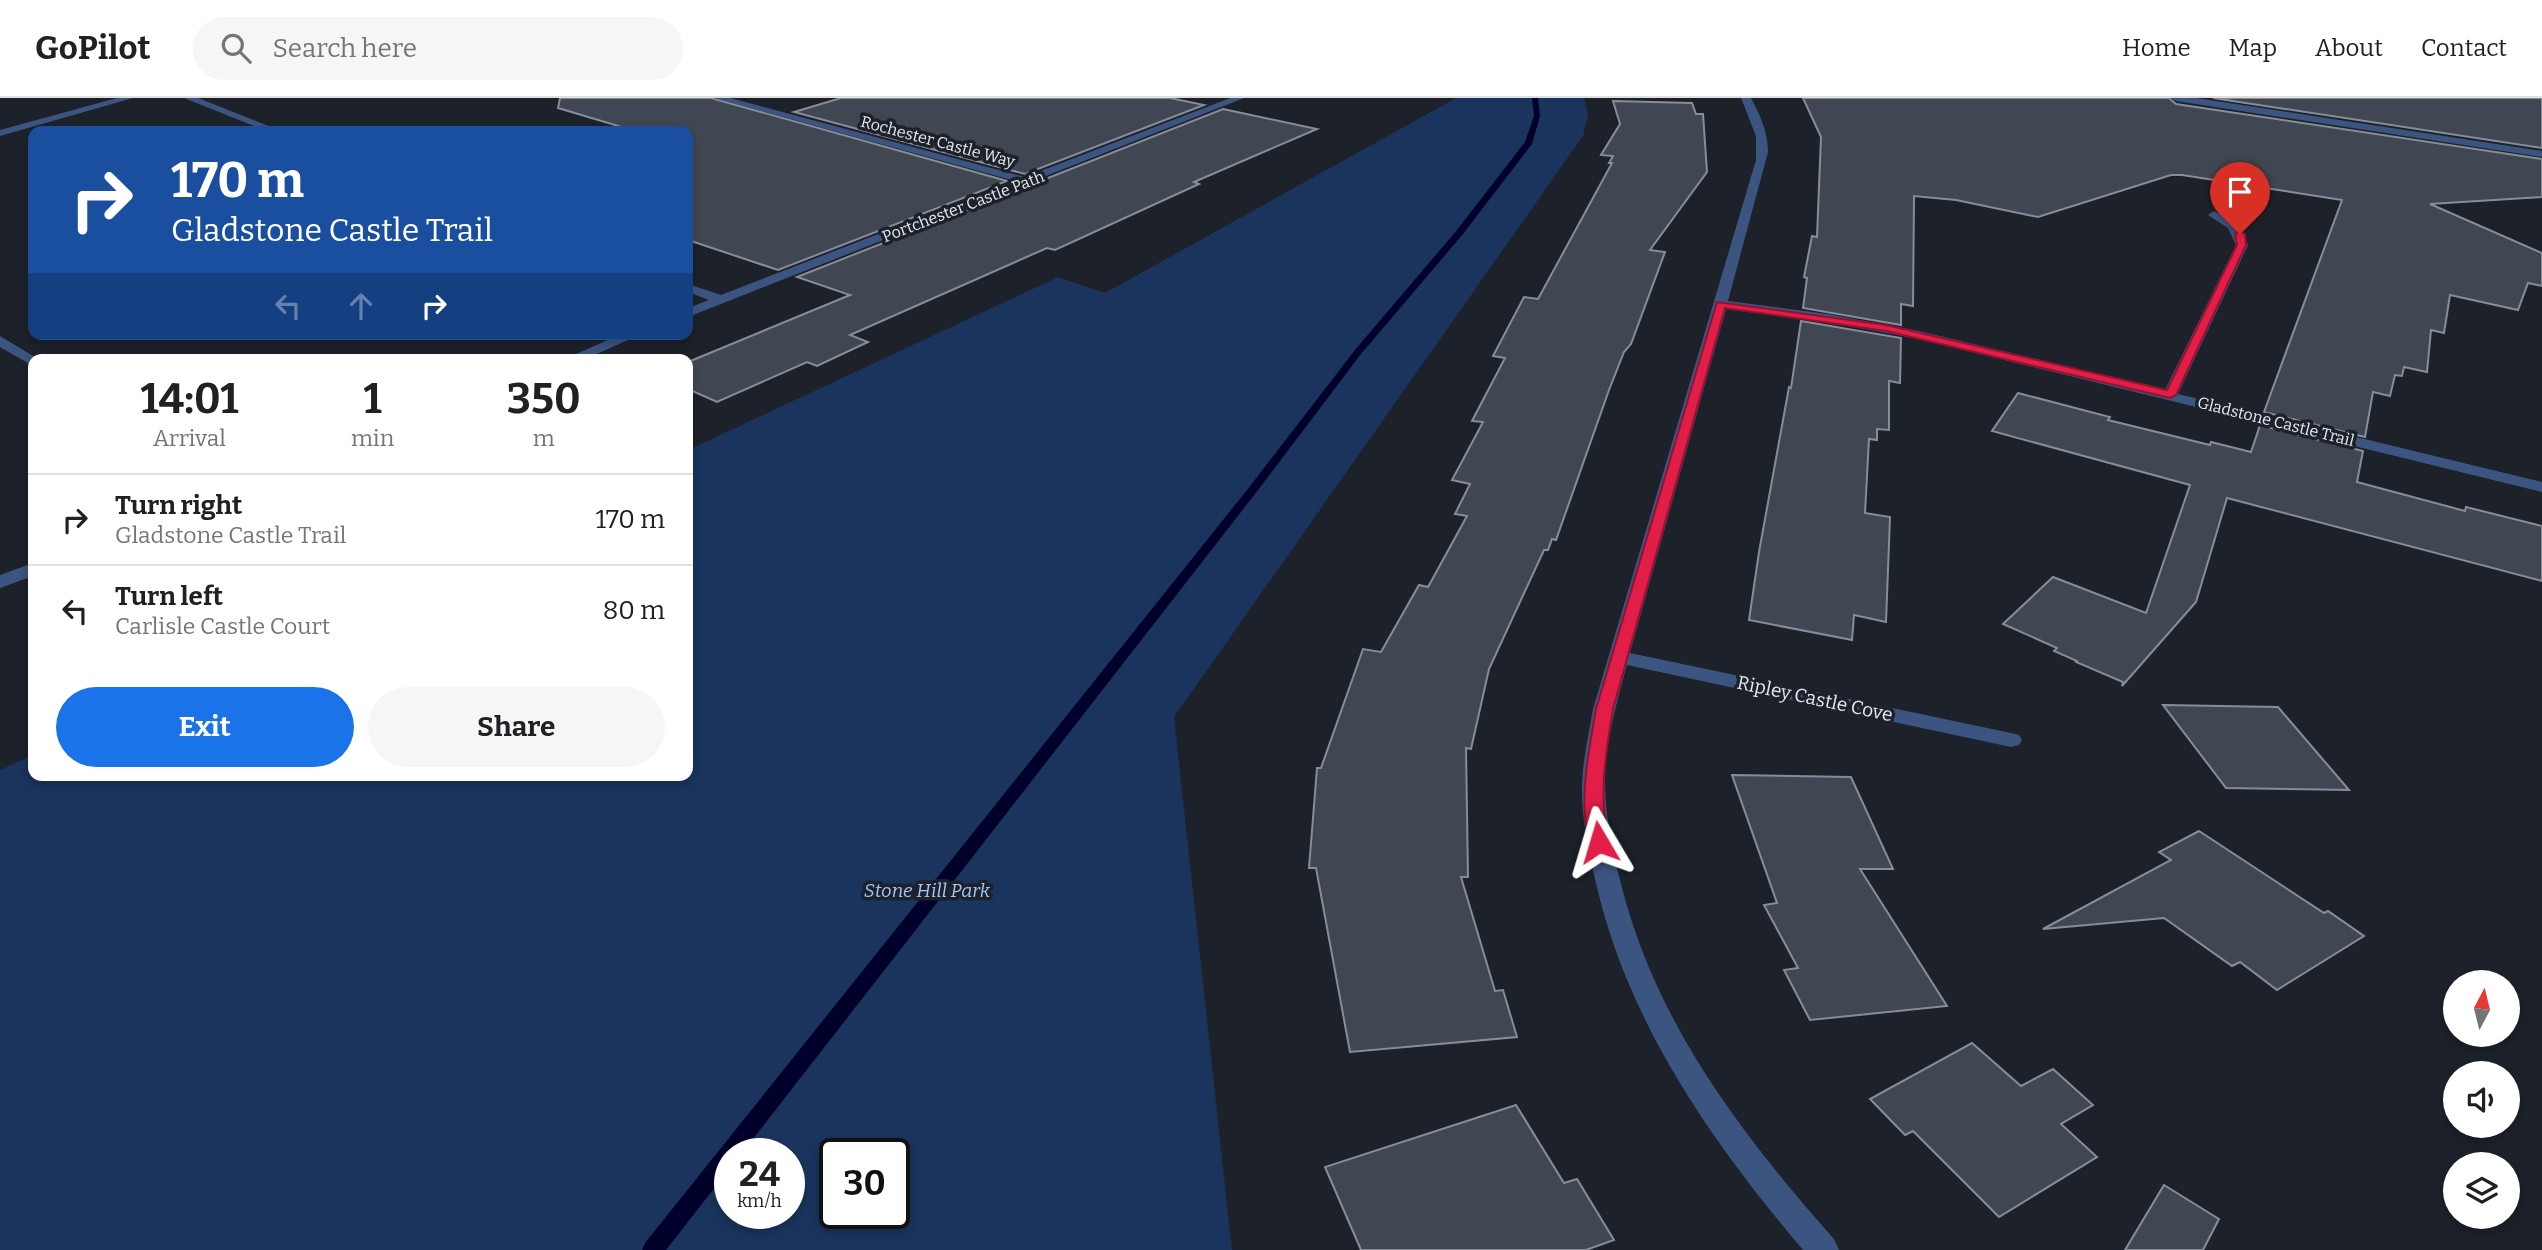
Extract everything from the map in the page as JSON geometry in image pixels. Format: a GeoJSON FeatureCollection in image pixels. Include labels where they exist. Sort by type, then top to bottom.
{"type":"FeatureCollection","features":[{"type":"Feature","properties":{"kind":"street"},"geometry":{"type":"LineString","coordinates":[[0,133],[128,98]]}},
{"type":"Feature","properties":{"kind":"street"},"geometry":{"type":"LineString","coordinates":[[188,98],[263,126]]}},
{"type":"Feature","properties":{"kind":"street","name":"Rochester Castle Way"},"geometry":{"type":"LineString","coordinates":[[719,98],[1026,181]]}},
{"type":"Feature","properties":{"kind":"street","name":"Portchester Castle Path"},"geometry":{"type":"LineString","coordinates":[[693,311],[1239,98]]}},
{"type":"Feature","properties":{"kind":"street"},"geometry":{"type":"LineString","coordinates":[[1746,98],[1758,121],[1765,145],[1604,709],[1594,771],[1595,807],[1608,889],[1627,955],[1656,1021],[1712,1111],[1765,1184],[1823,1250]]}},
{"type":"Feature","properties":{"kind":"street"},"geometry":{"type":"LineString","coordinates":[[2176,98],[2542,154]]}},
{"type":"Feature","properties":{"kind":"street"},"geometry":{"type":"LineString","coordinates":[[2170,395],[2242,245],[2240,234],[2232,224],[2214,215]]}},
{"type":"Feature","properties":{"kind":"street"},"geometry":{"type":"LineString","coordinates":[[693,290],[722,300]]}},
{"type":"Feature","properties":{"kind":"street","name":"Gladstone Castle Trail"},"geometry":{"type":"LineString","coordinates":[[1721,304],[1886,328],[2542,487]]}},
{"type":"Feature","properties":{"kind":"street"},"geometry":{"type":"LineString","coordinates":[[0,340],[28,359]]}},
{"type":"Feature","properties":{"kind":"street"},"geometry":{"type":"LineString","coordinates":[[584,354],[619,340]]}},
{"type":"Feature","properties":{"kind":"street"},"geometry":{"type":"LineString","coordinates":[[0,582],[28,571]]}},
{"type":"Feature","properties":{"kind":"street","name":"Ripley Castle Cove"},"geometry":{"type":"LineString","coordinates":[[1619,657],[2011,740]]}},
{"type":"Feature","properties":{"kind":"green space","name":"Stone Hill Park"},"geometry":{"type":"Polygon","coordinates":[[[1456,98],[1584,98],[1588,115],[1583,136],[1174,717],[1232,1250],[0,1250],[0,770],[28,757],[28,781],[693,781],[693,448],[1058,277],[1105,293],[1456,98]]]}},
{"type":"Feature","properties":{"kind":"building"},"geometry":{"type":"Polygon","coordinates":[[[560,98],[711,98],[1007,181],[778,270],[693,242],[693,126],[618,126],[558,108],[560,98]]]}},
{"type":"Feature","properties":{"kind":"building"},"geometry":{"type":"Polygon","coordinates":[[[841,98],[1170,98],[1204,105],[1025,174],[794,112],[841,98]]]}},
{"type":"Feature","properties":{"kind":"building"},"geometry":{"type":"Polygon","coordinates":[[[1803,98],[2169,98],[2176,104],[2542,159],[2542,197],[2430,204],[2542,253],[2542,286],[2528,283],[2518,310],[2450,295],[2444,333],[2431,330],[2427,372],[2404,367],[2402,376],[2395,375],[2390,396],[2373,392],[2365,437],[2264,412],[2342,200],[2182,175],[2171,175],[2038,217],[1956,200],[1914,196],[1913,306],[1901,304],[1901,325],[1803,308],[1807,278],[1804,277],[1812,236],[1817,237],[1821,137],[1803,98]]]}},
{"type":"Feature","properties":{"kind":"building"},"geometry":{"type":"Polygon","coordinates":[[[2213,98],[2542,98],[2542,148],[2213,98]]]}},
{"type":"Feature","properties":{"kind":"building"},"geometry":{"type":"Polygon","coordinates":[[[1613,101],[1692,103],[1696,114],[1703,114],[1707,172],[1650,250],[1665,252],[1631,344],[1624,352],[1609,390],[1556,540],[1552,539],[1548,550],[1544,550],[1489,669],[1471,749],[1466,748],[1468,877],[1461,877],[1495,991],[1503,990],[1517,1037],[1350,1052],[1316,868],[1309,868],[1317,768],[1321,768],[1363,649],[1381,652],[1419,585],[1428,587],[1467,516],[1455,514],[1470,484],[1452,480],[1483,422],[1472,421],[1505,358],[1493,356],[1524,297],[1538,299],[1612,163],[1609,163],[1613,156],[1601,155],[1620,124],[1613,101]]]}},
{"type":"Feature","properties":{"kind":"building"},"geometry":{"type":"Polygon","coordinates":[[[1223,109],[1317,129],[1194,182],[1199,184],[1055,250],[1047,248],[850,335],[868,342],[817,366],[807,362],[717,402],[693,391],[693,360],[850,295],[797,277],[1223,109]]]}},
{"type":"Feature","properties":{"kind":"building"},"geometry":{"type":"Polygon","coordinates":[[[1801,321],[1901,338],[1900,383],[1889,381],[1889,430],[1877,429],[1877,440],[1869,439],[1865,513],[1890,517],[1886,622],[1854,615],[1852,640],[1749,620],[1801,321]]]}},
{"type":"Feature","properties":{"kind":"building"},"geometry":{"type":"Polygon","coordinates":[[[2018,393],[2110,417],[2108,420],[2210,445],[2211,442],[2251,452],[2260,425],[2363,451],[2357,482],[2465,511],[2466,507],[2542,526],[2542,581],[2227,498],[2196,602],[2122,686],[2123,682],[2076,662],[2054,651],[2057,648],[2003,624],[2053,577],[2146,613],[2190,485],[1992,431],[2018,393]]]}},
{"type":"Feature","properties":{"kind":"building"},"geometry":{"type":"Polygon","coordinates":[[[2163,705],[2278,707],[2349,790],[2226,788],[2163,705]]]}},
{"type":"Feature","properties":{"kind":"building"},"geometry":{"type":"Polygon","coordinates":[[[1732,775],[1851,777],[1893,869],[1860,869],[1947,1006],[1810,1020],[1784,970],[1798,968],[1764,905],[1777,903],[1732,775]]]}},
{"type":"Feature","properties":{"kind":"building"},"geometry":{"type":"Polygon","coordinates":[[[2199,831],[2364,936],[2277,990],[2240,962],[2232,966],[2164,918],[2043,929],[2171,860],[2159,852],[2199,831]]]}},
{"type":"Feature","properties":{"kind":"building"},"geometry":{"type":"Polygon","coordinates":[[[1972,1043],[2021,1086],[2053,1069],[2093,1105],[2061,1124],[2097,1157],[1999,1217],[1913,1131],[1905,1135],[1870,1099],[1972,1043]]]}},
{"type":"Feature","properties":{"kind":"building"},"geometry":{"type":"Polygon","coordinates":[[[1516,1105],[1564,1183],[1577,1179],[1614,1240],[1586,1250],[1361,1250],[1325,1167],[1516,1105]]]}},
{"type":"Feature","properties":{"kind":"building"},"geometry":{"type":"Polygon","coordinates":[[[2164,1185],[2219,1219],[2203,1250],[2125,1250],[2164,1185]]]}},
{"type":"Feature","properties":{"kind":"waterway"},"geometry":{"type":"LineString","coordinates":[[653,1250],[1251,492],[1358,352],[1460,232],[1529,142],[1537,116],[1535,98]]}},
{"type":"Feature","properties":{"kind":"route"},"geometry":{"type":"LineString","coordinates":[[1599,842],[1595,819],[1594,771],[1604,709],[1721,304],[1886,328],[2170,395],[2242,245],[2240,234]]}}]}
